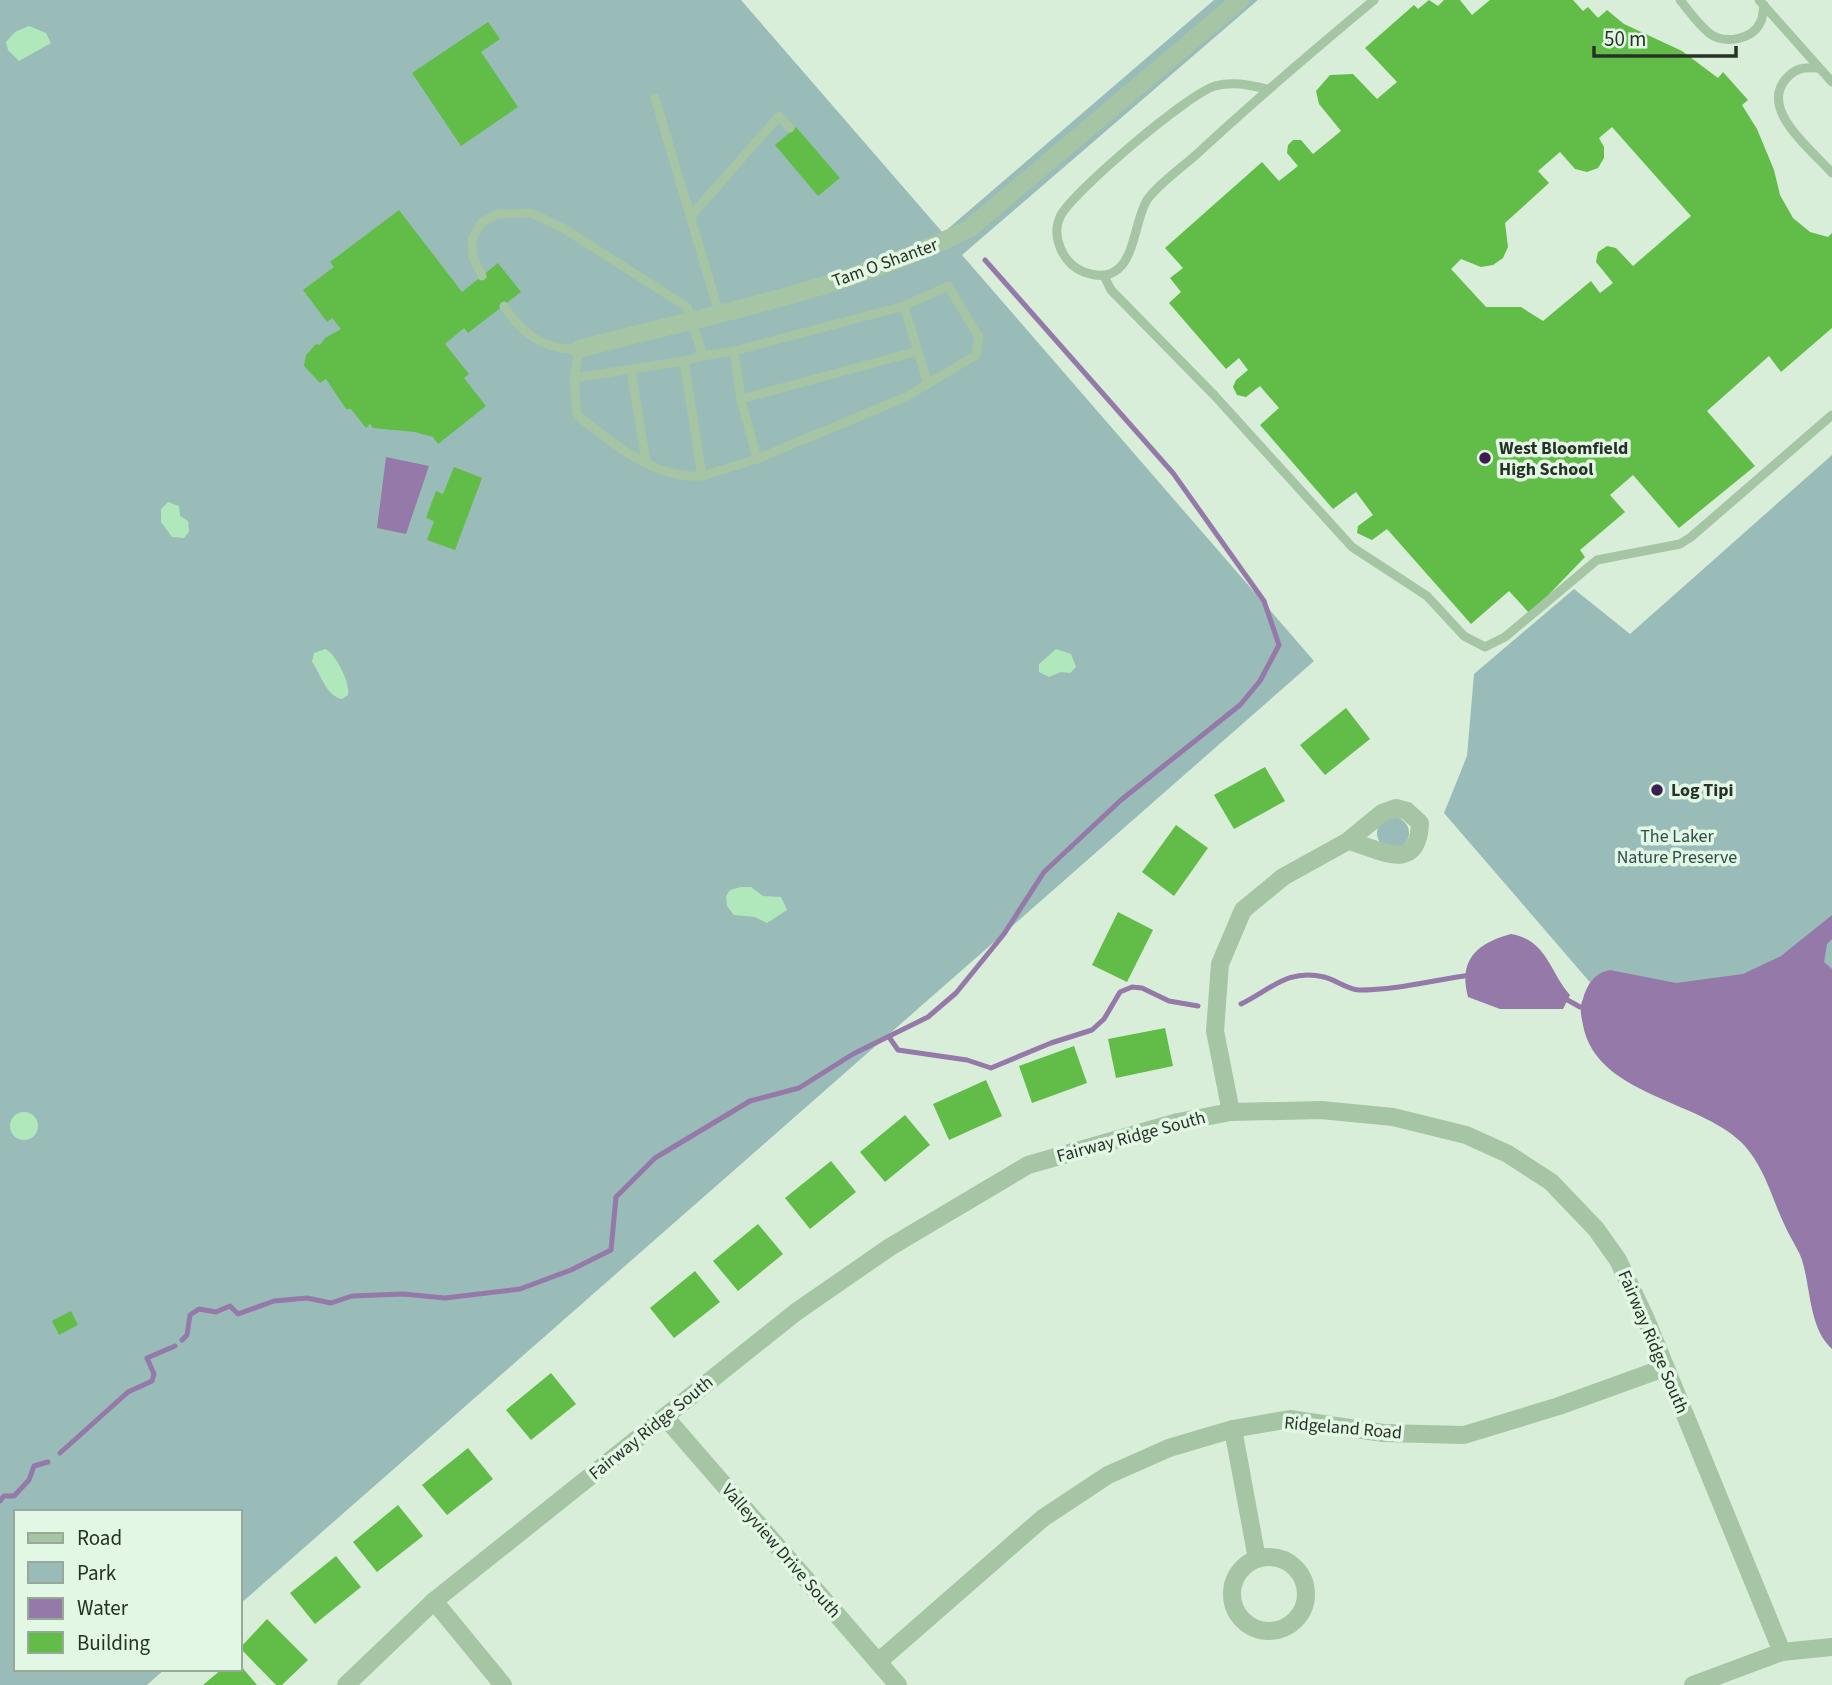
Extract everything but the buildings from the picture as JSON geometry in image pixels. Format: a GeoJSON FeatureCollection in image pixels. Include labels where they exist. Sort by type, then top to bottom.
{"type":"FeatureCollection","features":[{"type":"Feature","properties":{"kind":"street","name":"Tam O Shanter"},"geometry":{"type":"LineString","coordinates":[[579,349],[856,277],[919,254],[970,228],[1240,0]]}},
{"type":"Feature","properties":{"kind":"street"},"geometry":{"type":"LineString","coordinates":[[1231,1112],[1215,1031],[1220,964],[1229,936],[1243,910],[1283,877],[1348,841]]}},
{"type":"Feature","properties":{"kind":"street","name":"Fairway Ridge South"},"geometry":{"type":"LineString","coordinates":[[346,1685],[434,1601],[806,1304],[890,1247],[1028,1165],[1178,1122],[1231,1112],[1321,1110],[1394,1117],[1466,1135],[1508,1154],[1551,1182],[1596,1230],[1618,1260],[1646,1317],[1664,1368],[1782,1652]]}},
{"type":"Feature","properties":{"kind":"street","name":"Ridgeland Road"},"geometry":{"type":"LineString","coordinates":[[878,1662],[1043,1518],[1108,1475],[1170,1448],[1233,1429],[1290,1419],[1383,1433],[1464,1435],[1559,1406],[1664,1368]]}},
{"type":"Feature","properties":{"kind":"street","name":"Valleyview Drive South"},"geometry":{"type":"LineString","coordinates":[[665,1417],[898,1685]]}},
{"type":"Feature","properties":{"kind":"street"},"geometry":{"type":"LineString","coordinates":[[1233,1429],[1257,1559]]}},
{"type":"Feature","properties":{"kind":"street"},"geometry":{"type":"LineString","coordinates":[[1271,1557],[1286,1561],[1297,1569],[1304,1582],[1306,1596],[1302,1610],[1293,1622],[1280,1629],[1266,1631],[1252,1627],[1241,1618],[1233,1606],[1232,1591],[1236,1577],[1244,1566],[1257,1559],[1271,1557]]}},
{"type":"Feature","properties":{"kind":"street"},"geometry":{"type":"LineString","coordinates":[[434,1601],[503,1685]]}},
{"type":"Feature","properties":{"kind":"street"},"geometry":{"type":"LineString","coordinates":[[1693,1685],[1782,1652],[1832,1647]]}},
{"type":"Feature","properties":{"kind":"lane"},"geometry":{"type":"LineString","coordinates":[[1267,89],[1239,83],[1212,87],[1183,104],[1075,197],[1060,217],[1057,237],[1063,255],[1078,270],[1104,276],[1116,270],[1132,250],[1147,201],[1267,89],[1374,0]]}},
{"type":"Feature","properties":{"kind":"lane"},"geometry":{"type":"LineString","coordinates":[[1680,0],[1710,34],[1721,39],[1736,39],[1752,33],[1762,21],[1762,3]]}},
{"type":"Feature","properties":{"kind":"lane"},"geometry":{"type":"LineString","coordinates":[[1762,3],[1832,82]]}},
{"type":"Feature","properties":{"kind":"lane"},"geometry":{"type":"LineString","coordinates":[[1818,68],[1802,67],[1790,74],[1780,86],[1777,102],[1783,118],[1832,173]]}},
{"type":"Feature","properties":{"kind":"lane"},"geometry":{"type":"LineString","coordinates":[[655,98],[719,313]]}},
{"type":"Feature","properties":{"kind":"lane"},"geometry":{"type":"LineString","coordinates":[[690,217],[779,116],[790,128]]}},
{"type":"Feature","properties":{"kind":"lane"},"geometry":{"type":"LineString","coordinates":[[482,276],[472,247],[476,230],[482,222],[498,214],[531,213],[563,228],[687,307],[703,356]]}},
{"type":"Feature","properties":{"kind":"lane"},"geometry":{"type":"LineString","coordinates":[[1104,276],[1120,299],[1215,396],[1352,547],[1427,596],[1464,636],[1485,647],[1505,637],[1597,560],[1680,544],[1691,537],[1832,415]]}},
{"type":"Feature","properties":{"kind":"lane"},"geometry":{"type":"LineString","coordinates":[[504,306],[523,330],[544,344],[564,350],[579,349],[574,378],[577,415],[627,454],[683,477],[702,476],[757,459],[906,397],[976,355],[979,338],[948,286],[904,306],[734,351],[574,378]]}},
{"type":"Feature","properties":{"kind":"lane"},"geometry":{"type":"LineString","coordinates":[[904,306],[928,384]]}},
{"type":"Feature","properties":{"kind":"lane"},"geometry":{"type":"LineString","coordinates":[[734,351],[741,399],[757,459]]}},
{"type":"Feature","properties":{"kind":"lane"},"geometry":{"type":"LineString","coordinates":[[741,399],[918,351]]}},
{"type":"Feature","properties":{"kind":"lane"},"geometry":{"type":"LineString","coordinates":[[684,361],[702,476]]}},
{"type":"Feature","properties":{"kind":"lane"},"geometry":{"type":"LineString","coordinates":[[631,370],[646,462]]}},
{"type":"Feature","properties":{"kind":"green space"},"geometry":{"type":"Polygon","coordinates":[[[0,0],[741,0],[943,233],[1214,0],[1258,0],[962,255],[1314,661],[242,1602],[242,1510],[14,1510],[14,1671],[163,1671],[147,1685],[0,1685],[0,0]]]}},
{"type":"Feature","properties":{"kind":"green space","name":"The Laker Nature Preserve"},"geometry":{"type":"Polygon","coordinates":[[[1832,455],[1832,998],[1694,1103],[1444,813],[1467,756],[1474,674],[1574,589],[1630,634],[1832,455]]]}},
{"type":"Feature","properties":{"kind":"green space"},"geometry":{"type":"Polygon","coordinates":[[[1393,817],[1404,822],[1409,833],[1404,844],[1393,849],[1382,844],[1377,833],[1382,822],[1393,817]]]}},
{"type":"Feature","properties":{"kind":"sand"},"geometry":{"type":"Polygon","coordinates":[[[29,26],[46,33],[51,43],[19,61],[8,50],[6,42],[15,32],[29,26]]]}},
{"type":"Feature","properties":{"kind":"sand"},"geometry":{"type":"Polygon","coordinates":[[[168,502],[179,506],[180,516],[188,521],[189,532],[184,538],[172,537],[161,522],[161,509],[168,502]]]}},
{"type":"Feature","properties":{"kind":"sand"},"geometry":{"type":"Polygon","coordinates":[[[325,649],[334,656],[345,677],[348,695],[342,699],[332,694],[312,662],[314,653],[325,649]]]}},
{"type":"Feature","properties":{"kind":"sand"},"geometry":{"type":"Polygon","coordinates":[[[1056,649],[1071,654],[1076,667],[1070,673],[1061,672],[1049,677],[1039,672],[1039,664],[1056,649]]]}},
{"type":"Feature","properties":{"kind":"sand"},"geometry":{"type":"Polygon","coordinates":[[[751,887],[763,896],[781,897],[787,910],[767,923],[755,917],[734,915],[727,906],[726,896],[730,890],[751,887]]]}},
{"type":"Feature","properties":{"kind":"sand"},"geometry":{"type":"Polygon","coordinates":[[[24,1112],[34,1116],[38,1126],[34,1136],[24,1140],[14,1136],[10,1126],[14,1116],[24,1112]]]}},
{"type":"Feature","properties":{"kind":"water"},"geometry":{"type":"Polygon","coordinates":[[[386,457],[429,466],[406,534],[377,528],[386,457]]]}},
{"type":"Feature","properties":{"kind":"water"},"geometry":{"type":"Polygon","coordinates":[[[1832,915],[1832,939],[1827,944],[1824,962],[1832,969],[1832,1349],[1824,1340],[1815,1319],[1801,1257],[1750,1152],[1722,1128],[1627,1082],[1607,1067],[1592,1048],[1583,1025],[1581,1009],[1589,984],[1604,972],[1610,970],[1676,983],[1743,974],[1781,956],[1832,915]]]}},
{"type":"Feature","properties":{"kind":"water"},"geometry":{"type":"Polygon","coordinates":[[[1511,934],[1533,943],[1546,958],[1570,995],[1563,1009],[1500,1009],[1468,997],[1466,973],[1473,955],[1489,942],[1511,934]]]}},
{"type":"Feature","properties":{"kind":"waterway"},"geometry":{"type":"LineString","coordinates":[[182,1340],[187,1335],[190,1315],[199,1309],[216,1312],[230,1306],[238,1314],[274,1301],[307,1298],[331,1303],[352,1296],[403,1294],[445,1298],[520,1289],[571,1270],[611,1250],[616,1197],[655,1158],[750,1101],[799,1088],[853,1054],[928,1017],[956,993],[1004,934],[1044,872],[1121,800],[1240,705],[1260,681],[1279,645],[1264,601],[1173,473],[985,260]]}},
{"type":"Feature","properties":{"kind":"waterway"},"geometry":{"type":"LineString","coordinates":[[1241,1004],[1300,975],[1324,977],[1359,990],[1401,987],[1471,975]]}},
{"type":"Feature","properties":{"kind":"waterway"},"geometry":{"type":"LineString","coordinates":[[889,1037],[898,1050],[967,1060],[991,1068],[1051,1043],[1092,1030],[1104,1019],[1120,992],[1132,987],[1142,988],[1169,1001],[1198,1006]]}},
{"type":"Feature","properties":{"kind":"waterway"},"geometry":{"type":"LineString","coordinates":[[1564,998],[1580,1007]]}},
{"type":"Feature","properties":{"kind":"waterway"},"geometry":{"type":"LineString","coordinates":[[60,1453],[128,1392],[152,1381],[154,1374],[147,1358],[175,1346]]}},
{"type":"Feature","properties":{"kind":"waterway"},"geometry":{"type":"LineString","coordinates":[[0,1501],[4,1496],[14,1496],[29,1480],[34,1466],[48,1462]]}},
{"type":"Feature","properties":{"kind":"place","name":"West Bloomfield High School"},"geometry":{"type":"Point","coordinates":[1485,458]}},
{"type":"Feature","properties":{"kind":"place","name":"Log Tipi"},"geometry":{"type":"Point","coordinates":[1657,790]}}]}
